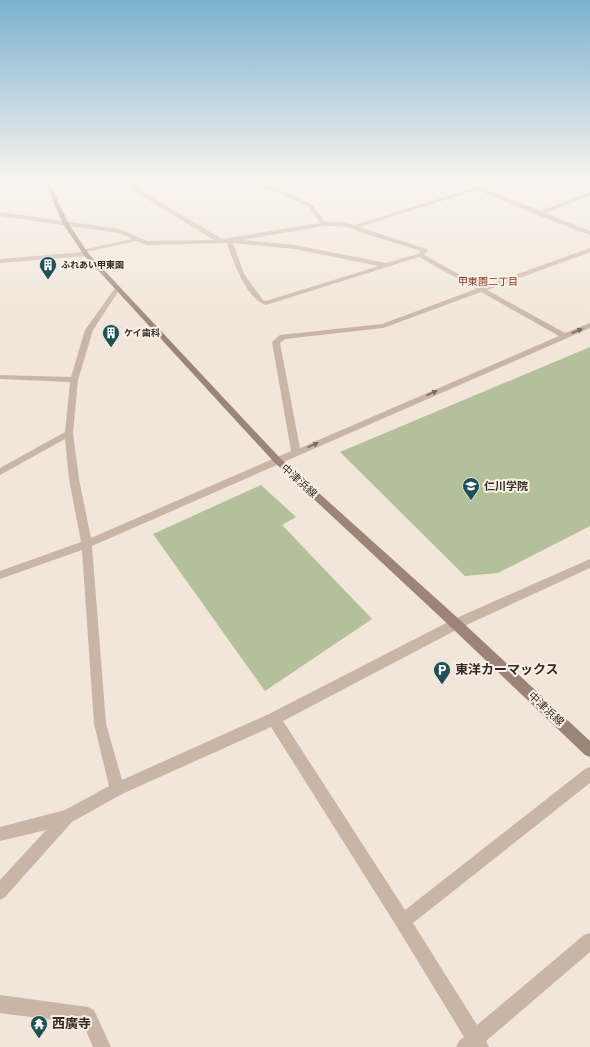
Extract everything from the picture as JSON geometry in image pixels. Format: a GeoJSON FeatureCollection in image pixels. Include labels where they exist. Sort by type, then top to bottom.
{"type":"FeatureCollection","features":[{"type":"Feature","properties":{"kind":"street","name":"中津浜線"},"geometry":{"type":"LineString","coordinates":[[69,229],[85,252],[117,289],[277,460],[456,624],[590,750]]}},
{"type":"Feature","properties":{"kind":"street"},"geometry":{"type":"LineString","coordinates":[[103,229],[120,231],[146,243],[229,241],[294,247],[385,265]]}},
{"type":"Feature","properties":{"kind":"street"},"geometry":{"type":"LineString","coordinates":[[201,229],[221,241]]}},
{"type":"Feature","properties":{"kind":"street"},"geometry":{"type":"LineString","coordinates":[[229,241],[296,229]]}},
{"type":"Feature","properties":{"kind":"street"},"geometry":{"type":"LineString","coordinates":[[229,241],[241,274],[261,301],[266,303],[420,255],[425,250],[358,229]]}},
{"type":"Feature","properties":{"kind":"street"},"geometry":{"type":"LineString","coordinates":[[577,229],[590,234]]}},
{"type":"Feature","properties":{"kind":"street"},"geometry":{"type":"LineString","coordinates":[[0,261],[85,252],[138,239]]}},
{"type":"Feature","properties":{"kind":"street"},"geometry":{"type":"LineString","coordinates":[[296,453],[276,342],[283,337],[383,326],[590,250]]}},
{"type":"Feature","properties":{"kind":"street"},"geometry":{"type":"LineString","coordinates":[[420,255],[564,336]]}},
{"type":"Feature","properties":{"kind":"street"},"geometry":{"type":"LineString","coordinates":[[117,289],[89,330],[74,380],[69,433],[74,479],[87,544],[100,724],[117,789]]}},
{"type":"Feature","properties":{"kind":"street"},"geometry":{"type":"LineString","coordinates":[[0,575],[87,544],[590,325]]}},
{"type":"Feature","properties":{"kind":"street"},"geometry":{"type":"LineString","coordinates":[[0,377],[74,380]]}},
{"type":"Feature","properties":{"kind":"street"},"geometry":{"type":"LineString","coordinates":[[0,472],[69,433]]}},
{"type":"Feature","properties":{"kind":"street"},"geometry":{"type":"LineString","coordinates":[[0,834],[66,816],[117,789],[274,719],[456,624],[590,563]]}},
{"type":"Feature","properties":{"kind":"street"},"geometry":{"type":"LineString","coordinates":[[274,719],[403,921],[473,1044],[590,941]]}},
{"type":"Feature","properties":{"kind":"street"},"geometry":{"type":"LineString","coordinates":[[403,921],[590,774]]}},
{"type":"Feature","properties":{"kind":"street"},"geometry":{"type":"LineString","coordinates":[[0,892],[66,816]]}},
{"type":"Feature","properties":{"kind":"street"},"geometry":{"type":"LineString","coordinates":[[0,1004],[88,1016],[102,1047]]}},
{"type":"Feature","properties":{"kind":"green space","name":"仁川学院"},"geometry":{"type":"Polygon","coordinates":[[[590,347],[590,526],[498,573],[465,576],[340,452],[590,347]]]}},
{"type":"Feature","properties":{"kind":"green space"},"geometry":{"type":"Polygon","coordinates":[[[261,485],[296,517],[282,525],[372,619],[265,691],[153,534],[261,485]]]}},
{"type":"Feature","properties":{"kind":"place","name":"ふれあい甲東園"},"geometry":{"type":"Point","coordinates":[48,280]}},
{"type":"Feature","properties":{"kind":"place","name":"ケイ歯科"},"geometry":{"type":"Point","coordinates":[111,348]}},
{"type":"Feature","properties":{"kind":"place","name":"仁川学院"},"geometry":{"type":"Point","coordinates":[471,501]}},
{"type":"Feature","properties":{"kind":"place","name":"東洋カーマックス"},"geometry":{"type":"Point","coordinates":[442,685]}},
{"type":"Feature","properties":{"kind":"place","name":"西廣寺"},"geometry":{"type":"Point","coordinates":[39,1039]}},
{"type":"Feature","properties":{"kind":"district","name":"甲東園二丁目"},"geometry":{"type":"Point","coordinates":[488,282]}}]}
